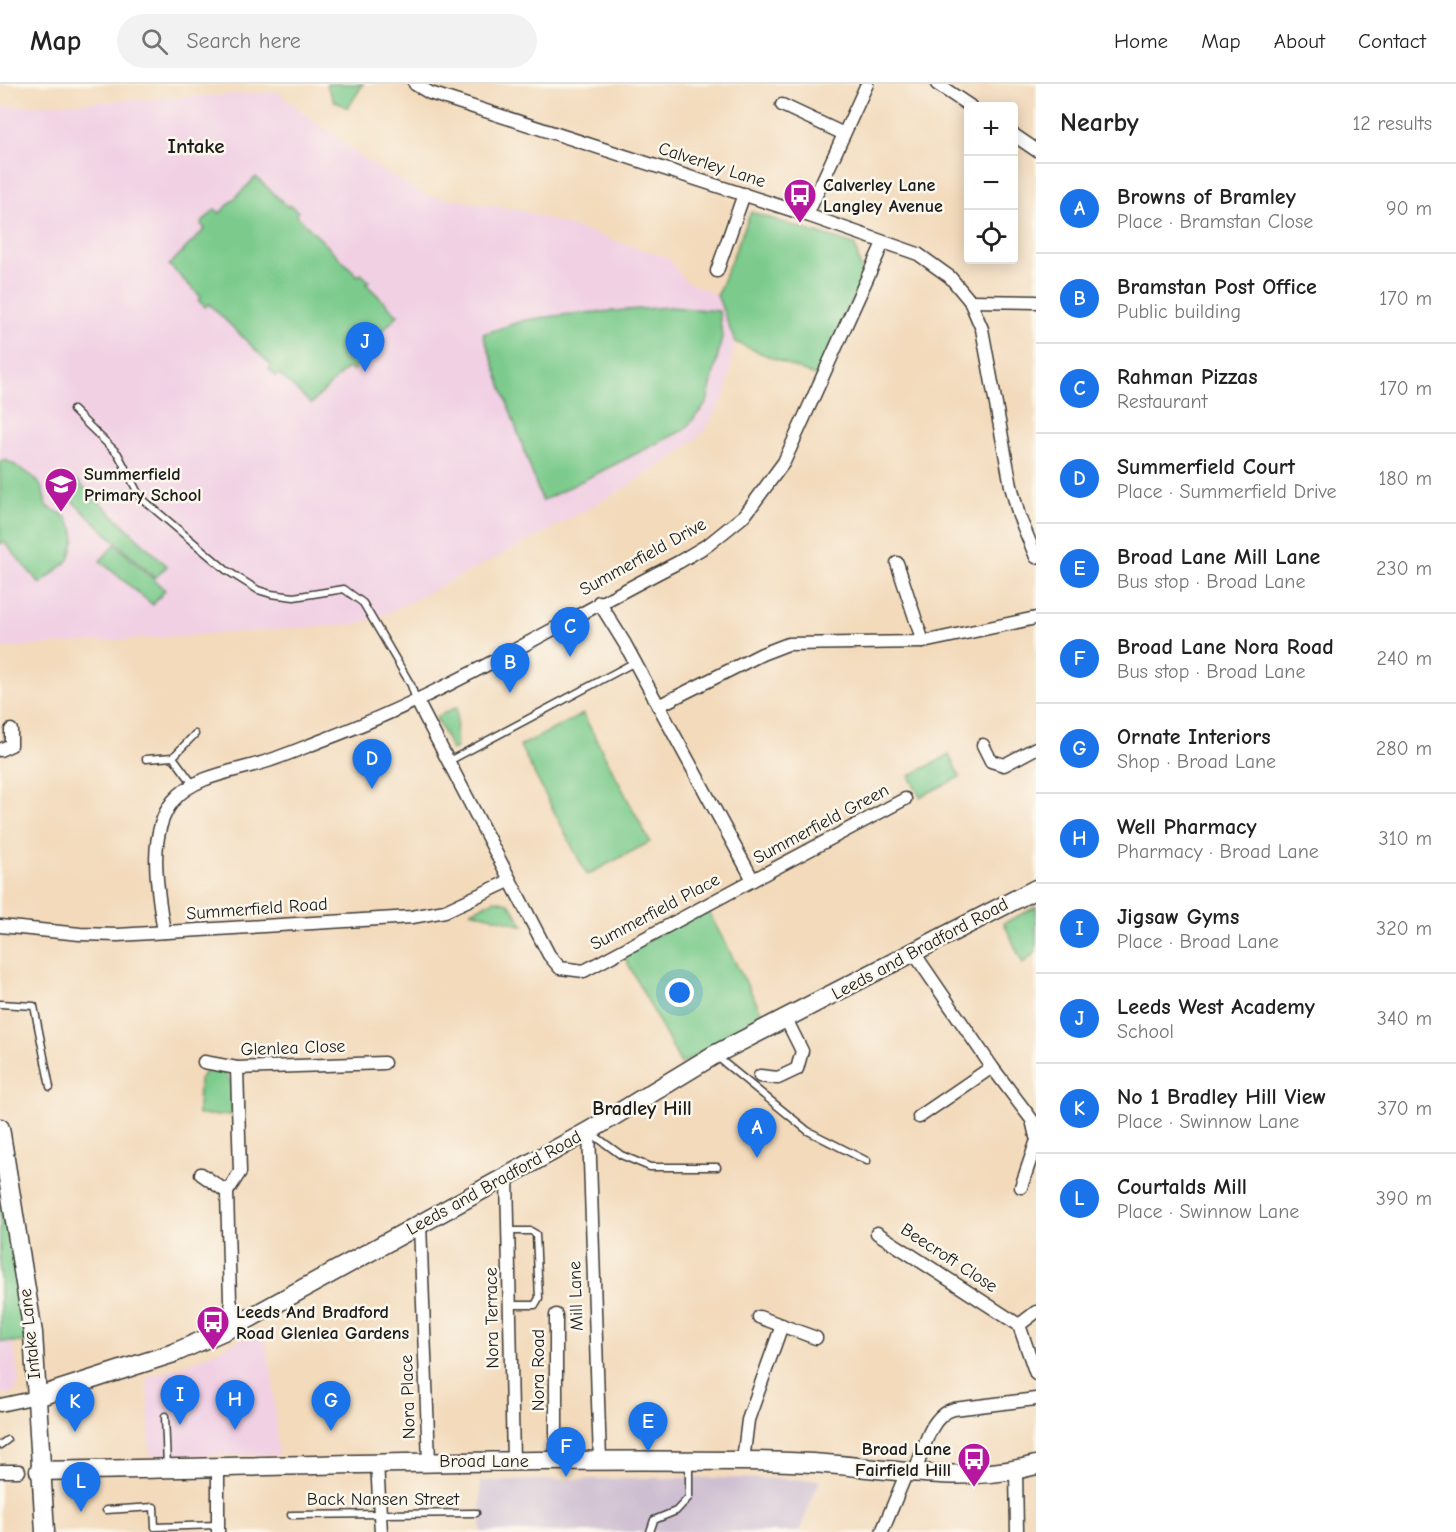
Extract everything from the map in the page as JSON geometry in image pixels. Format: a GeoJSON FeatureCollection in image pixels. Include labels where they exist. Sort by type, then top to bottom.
{"type":"FeatureCollection","features":[{"type":"Feature","properties":{"kind":"street","name":"Calverley Lane"},"geometry":{"type":"LineString","coordinates":[[415,84],[430,93],[744,194],[918,254],[950,277],[970,301],[982,329],[1019,516],[1036,557]]}},
{"type":"Feature","properties":{"kind":"street"},"geometry":{"type":"LineString","coordinates":[[807,215],[867,84]]}},
{"type":"Feature","properties":{"kind":"street"},"geometry":{"type":"LineString","coordinates":[[937,84],[964,102]]}},
{"type":"Feature","properties":{"kind":"street"},"geometry":{"type":"LineString","coordinates":[[782,105],[844,134]]}},
{"type":"Feature","properties":{"kind":"street"},"geometry":{"type":"LineString","coordinates":[[1018,138],[1036,150]]}},
{"type":"Feature","properties":{"kind":"street"},"geometry":{"type":"LineString","coordinates":[[717,271],[744,194]]}},
{"type":"Feature","properties":{"kind":"street","name":"Summerfield Drive"},"geometry":{"type":"LineString","coordinates":[[164,933],[159,887],[159,826],[174,799],[193,784],[270,760],[364,725],[417,700],[709,544],[745,515],[768,487],[784,462],[883,243]]}},
{"type":"Feature","properties":{"kind":"street"},"geometry":{"type":"LineString","coordinates":[[970,301],[1036,302]]}},
{"type":"Feature","properties":{"kind":"street"},"geometry":{"type":"LineString","coordinates":[[897,563],[923,642]]}},
{"type":"Feature","properties":{"kind":"street"},"geometry":{"type":"LineString","coordinates":[[599,602],[753,880]]}},
{"type":"Feature","properties":{"kind":"street"},"geometry":{"type":"LineString","coordinates":[[658,706],[762,654],[788,644],[923,642],[1036,618]]}},
{"type":"Feature","properties":{"kind":"street","name":"Summerfield Place"},"geometry":{"type":"LineString","coordinates":[[417,700],[509,881],[549,955],[560,969],[584,970],[753,880]]}},
{"type":"Feature","properties":{"kind":"street"},"geometry":{"type":"LineString","coordinates":[[0,750],[11,745],[11,730]]}},
{"type":"Feature","properties":{"kind":"street"},"geometry":{"type":"LineString","coordinates":[[983,745],[992,761],[1004,765],[1036,748]]}},
{"type":"Feature","properties":{"kind":"street","name":"Summerfield Green"},"geometry":{"type":"LineString","coordinates":[[753,880],[905,799]]}},
{"type":"Feature","properties":{"kind":"street","name":"Summerfield Road"},"geometry":{"type":"LineString","coordinates":[[0,926],[80,934],[164,933],[430,915],[445,911],[509,881]]}},
{"type":"Feature","properties":{"kind":"street","name":"Leeds and Bradford Road"},"geometry":{"type":"LineString","coordinates":[[0,1405],[37,1397],[174,1353],[237,1325],[588,1131],[714,1055],[1036,889]]}},
{"type":"Feature","properties":{"kind":"street"},"geometry":{"type":"LineString","coordinates":[[914,953],[993,1068],[1032,1120],[1036,1137]]}},
{"type":"Feature","properties":{"kind":"street"},"geometry":{"type":"LineString","coordinates":[[760,1076],[778,1078],[797,1069],[802,1051],[786,1019]]}},
{"type":"Feature","properties":{"kind":"street","name":"Glenlea Close"},"geometry":{"type":"LineString","coordinates":[[204,1062],[237,1068],[384,1063]]}},
{"type":"Feature","properties":{"kind":"street"},"geometry":{"type":"LineString","coordinates":[[237,1068],[240,1172],[227,1192],[230,1300],[237,1325]]}},
{"type":"Feature","properties":{"kind":"street"},"geometry":{"type":"LineString","coordinates":[[919,1117],[993,1068]]}},
{"type":"Feature","properties":{"kind":"street","name":"Intake Lane"},"geometry":{"type":"LineString","coordinates":[[0,1128],[33,1333],[39,1471],[45,1532]]}},
{"type":"Feature","properties":{"kind":"street","name":"Mill Lane"},"geometry":{"type":"LineString","coordinates":[[588,1131],[600,1460]]}},
{"type":"Feature","properties":{"kind":"street"},"geometry":{"type":"LineString","coordinates":[[1021,1187],[1036,1143]]}},
{"type":"Feature","properties":{"kind":"street"},"geometry":{"type":"LineString","coordinates":[[201,1174],[227,1192]]}},
{"type":"Feature","properties":{"kind":"street","name":"Nora Terrace"},"geometry":{"type":"LineString","coordinates":[[507,1176],[513,1460]]}},
{"type":"Feature","properties":{"kind":"street","name":"Nora Place"},"geometry":{"type":"LineString","coordinates":[[420,1224],[429,1461]]}},
{"type":"Feature","properties":{"kind":"street","name":"Beecroft Close"},"geometry":{"type":"LineString","coordinates":[[877,1233],[1019,1325]]}},
{"type":"Feature","properties":{"kind":"street"},"geometry":{"type":"LineString","coordinates":[[1036,1312],[1019,1325],[1036,1374]]}},
{"type":"Feature","properties":{"kind":"street","name":"Nora Road"},"geometry":{"type":"LineString","coordinates":[[556,1315],[556,1460]]}},
{"type":"Feature","properties":{"kind":"street"},"geometry":{"type":"LineString","coordinates":[[759,1317],[816,1338]]}},
{"type":"Feature","properties":{"kind":"street"},"geometry":{"type":"LineString","coordinates":[[743,1461],[748,1420],[782,1325]]}},
{"type":"Feature","properties":{"kind":"street"},"geometry":{"type":"LineString","coordinates":[[882,1532],[933,1426],[942,1414],[954,1409],[1036,1399]]}},
{"type":"Feature","properties":{"kind":"street","name":"Broad Lane"},"geometry":{"type":"LineString","coordinates":[[39,1471],[429,1461],[600,1460],[826,1464],[910,1474],[976,1474],[1017,1470],[1036,1465]]}},
{"type":"Feature","properties":{"kind":"street"},"geometry":{"type":"LineString","coordinates":[[377,1463],[381,1532]]}},
{"type":"Feature","properties":{"kind":"street"},"geometry":{"type":"LineString","coordinates":[[218,1468],[218,1529]]}},
{"type":"Feature","properties":{"kind":"street"},"geometry":{"type":"LineString","coordinates":[[1017,1470],[1017,1532]]}},
{"type":"Feature","properties":{"kind":"street"},"geometry":{"type":"LineString","coordinates":[[0,1471],[20,1471]]}},
{"type":"Feature","properties":{"kind":"lane"},"geometry":{"type":"LineString","coordinates":[[73,410],[114,449],[140,497],[194,544],[243,581],[258,590],[282,597],[309,595],[333,588],[344,589],[354,594],[363,603],[411,685],[417,700]]}},
{"type":"Feature","properties":{"kind":"lane"},"geometry":{"type":"LineString","coordinates":[[449,761],[634,662]]}},
{"type":"Feature","properties":{"kind":"lane"},"geometry":{"type":"LineString","coordinates":[[146,759],[173,757],[195,734]]}},
{"type":"Feature","properties":{"kind":"lane"},"geometry":{"type":"LineString","coordinates":[[173,757],[193,784]]}},
{"type":"Feature","properties":{"kind":"lane"},"geometry":{"type":"LineString","coordinates":[[0,1004],[34,1006],[50,1087]]}},
{"type":"Feature","properties":{"kind":"lane"},"geometry":{"type":"LineString","coordinates":[[714,1055],[808,1131],[867,1161]]}},
{"type":"Feature","properties":{"kind":"lane"},"geometry":{"type":"LineString","coordinates":[[588,1131],[621,1155],[650,1167],[717,1167]]}},
{"type":"Feature","properties":{"kind":"lane"},"geometry":{"type":"LineString","coordinates":[[509,1232],[531,1231],[536,1234],[539,1298],[535,1305],[510,1305]]}},
{"type":"Feature","properties":{"kind":"lane"},"geometry":{"type":"LineString","coordinates":[[165,1416],[167,1469]]}},
{"type":"Feature","properties":{"kind":"lane"},"geometry":{"type":"LineString","coordinates":[[0,1445],[7,1440]]}},
{"type":"Feature","properties":{"kind":"lane"},"geometry":{"type":"LineString","coordinates":[[650,1532],[654,1520],[676,1511],[689,1497],[689,1461]]}},
{"type":"Feature","properties":{"kind":"lane"},"geometry":{"type":"LineString","coordinates":[[106,1510],[154,1508],[155,1527],[218,1529]]}},
{"type":"Feature","properties":{"kind":"lane","name":"Back Nansen Street"},"geometry":{"type":"LineString","coordinates":[[291,1515],[476,1513]]}},
{"type":"Feature","properties":{"kind":"shaded area"},"geometry":{"type":"Polygon","coordinates":[[[277,92],[367,161],[425,195],[520,210],[668,258],[685,281],[717,295],[735,342],[726,394],[703,433],[675,456],[623,489],[544,533],[388,613],[357,624],[0,648],[0,107],[277,92]]]}},
{"type":"Feature","properties":{"kind":"shaded area"},"geometry":{"type":"Polygon","coordinates":[[[262,1329],[272,1373],[278,1455],[150,1455],[147,1377],[191,1363],[262,1329]]]}},
{"type":"Feature","properties":{"kind":"shaded area"},"geometry":{"type":"Polygon","coordinates":[[[0,1342],[13,1342],[19,1382],[14,1392],[0,1395],[0,1342]]]}},
{"type":"Feature","properties":{"kind":"shaded area"},"geometry":{"type":"Polygon","coordinates":[[[644,1478],[820,1480],[799,1532],[481,1532],[480,1481],[644,1478]]]}},
{"type":"Feature","properties":{"kind":"green space"},"geometry":{"type":"Polygon","coordinates":[[[326,84],[363,84],[348,108],[334,101],[326,84]]]}},
{"type":"Feature","properties":{"kind":"green space"},"geometry":{"type":"Polygon","coordinates":[[[256,177],[288,207],[290,205],[298,212],[296,215],[358,276],[361,274],[369,281],[366,284],[398,315],[362,352],[366,357],[352,371],[347,368],[311,404],[279,374],[276,376],[269,369],[271,365],[209,304],[205,307],[198,300],[201,297],[169,265],[205,229],[201,224],[215,209],[220,213],[256,177]]]}},
{"type":"Feature","properties":{"kind":"green space"},"geometry":{"type":"Polygon","coordinates":[[[751,212],[855,245],[863,278],[817,377],[735,342],[717,295],[751,212]]]}},
{"type":"Feature","properties":{"kind":"green space"},"geometry":{"type":"Polygon","coordinates":[[[670,307],[719,311],[722,337],[707,403],[684,430],[542,501],[483,334],[525,320],[570,314],[670,307]]]}},
{"type":"Feature","properties":{"kind":"green space"},"geometry":{"type":"Polygon","coordinates":[[[6,460],[34,477],[42,488],[46,506],[64,515],[73,528],[75,538],[69,560],[40,584],[4,542],[0,544],[0,461],[6,460]]]}},
{"type":"Feature","properties":{"kind":"green space"},"geometry":{"type":"Polygon","coordinates":[[[76,480],[167,566],[155,578],[60,490],[76,480]]]}},
{"type":"Feature","properties":{"kind":"green space"},"geometry":{"type":"Polygon","coordinates":[[[115,544],[165,590],[153,605],[100,561],[115,544]]]}},
{"type":"Feature","properties":{"kind":"green space"},"geometry":{"type":"Polygon","coordinates":[[[457,707],[456,748],[452,750],[436,717],[457,707]]]}},
{"type":"Feature","properties":{"kind":"green space"},"geometry":{"type":"Polygon","coordinates":[[[583,714],[650,842],[587,875],[520,746],[583,714]]]}},
{"type":"Feature","properties":{"kind":"green space"},"geometry":{"type":"Polygon","coordinates":[[[949,755],[960,777],[920,797],[909,776],[949,755]]]}},
{"type":"Feature","properties":{"kind":"green space"},"geometry":{"type":"Polygon","coordinates":[[[495,900],[509,903],[524,926],[471,911],[495,900]]]}},
{"type":"Feature","properties":{"kind":"green space"},"geometry":{"type":"Polygon","coordinates":[[[706,907],[764,1017],[681,1064],[623,954],[706,907]]]}},
{"type":"Feature","properties":{"kind":"green space"},"geometry":{"type":"Polygon","coordinates":[[[1036,907],[1036,951],[1023,964],[1004,923],[1036,907]]]}},
{"type":"Feature","properties":{"kind":"green space"},"geometry":{"type":"Polygon","coordinates":[[[212,1069],[226,1074],[229,1079],[232,1093],[232,1115],[198,1115],[199,1080],[206,1071],[212,1069]]]}},
{"type":"Feature","properties":{"kind":"green space"},"geometry":{"type":"Polygon","coordinates":[[[0,1187],[29,1342],[0,1342],[0,1187]]]}},
{"type":"Feature","properties":{"kind":"place","name":"Calverley Lane Langley Avenue"},"geometry":{"type":"Point","coordinates":[800,224]}},
{"type":"Feature","properties":{"kind":"place","name":"Leeds West Academy"},"geometry":{"type":"Point","coordinates":[365,372]}},
{"type":"Feature","properties":{"kind":"place","name":"Summerfield Primary School"},"geometry":{"type":"Point","coordinates":[61,513]}},
{"type":"Feature","properties":{"kind":"place","name":"Rahman Pizzas"},"geometry":{"type":"Point","coordinates":[570,657]}},
{"type":"Feature","properties":{"kind":"place","name":"Bramstan Post Office"},"geometry":{"type":"Point","coordinates":[510,693]}},
{"type":"Feature","properties":{"kind":"place","name":"Summerfield Court"},"geometry":{"type":"Point","coordinates":[372,789]}},
{"type":"Feature","properties":{"kind":"place","name":"Browns of Bramley"},"geometry":{"type":"Point","coordinates":[757,1158]}},
{"type":"Feature","properties":{"kind":"place","name":"Leeds And Bradford Road Glenlea Gardens"},"geometry":{"type":"Point","coordinates":[213,1351]}},
{"type":"Feature","properties":{"kind":"place","name":"Jigsaw Gyms"},"geometry":{"type":"Point","coordinates":[180,1425]}},
{"type":"Feature","properties":{"kind":"place","name":"Well Pharmacy"},"geometry":{"type":"Point","coordinates":[235,1430]}},
{"type":"Feature","properties":{"kind":"place","name":"Ornate Interiors"},"geometry":{"type":"Point","coordinates":[331,1431]}},
{"type":"Feature","properties":{"kind":"place","name":"No 1 Bradley Hill View"},"geometry":{"type":"Point","coordinates":[75,1432]}},
{"type":"Feature","properties":{"kind":"place","name":"Broad Lane Mill Lane"},"geometry":{"type":"Point","coordinates":[648,1452]}},
{"type":"Feature","properties":{"kind":"place","name":"Broad Lane Nora Road"},"geometry":{"type":"Point","coordinates":[566,1477]}},
{"type":"Feature","properties":{"kind":"place","name":"Broad Lane Fairfield Hill"},"geometry":{"type":"Point","coordinates":[974,1488]}},
{"type":"Feature","properties":{"kind":"place","name":"Courtalds Mill"},"geometry":{"type":"Point","coordinates":[81,1512]}},
{"type":"Feature","properties":{"kind":"district","name":"Intake"},"geometry":{"type":"Point","coordinates":[196,146]}},
{"type":"Feature","properties":{"kind":"district","name":"Bradley Hill"},"geometry":{"type":"Point","coordinates":[642,1108]}}]}
